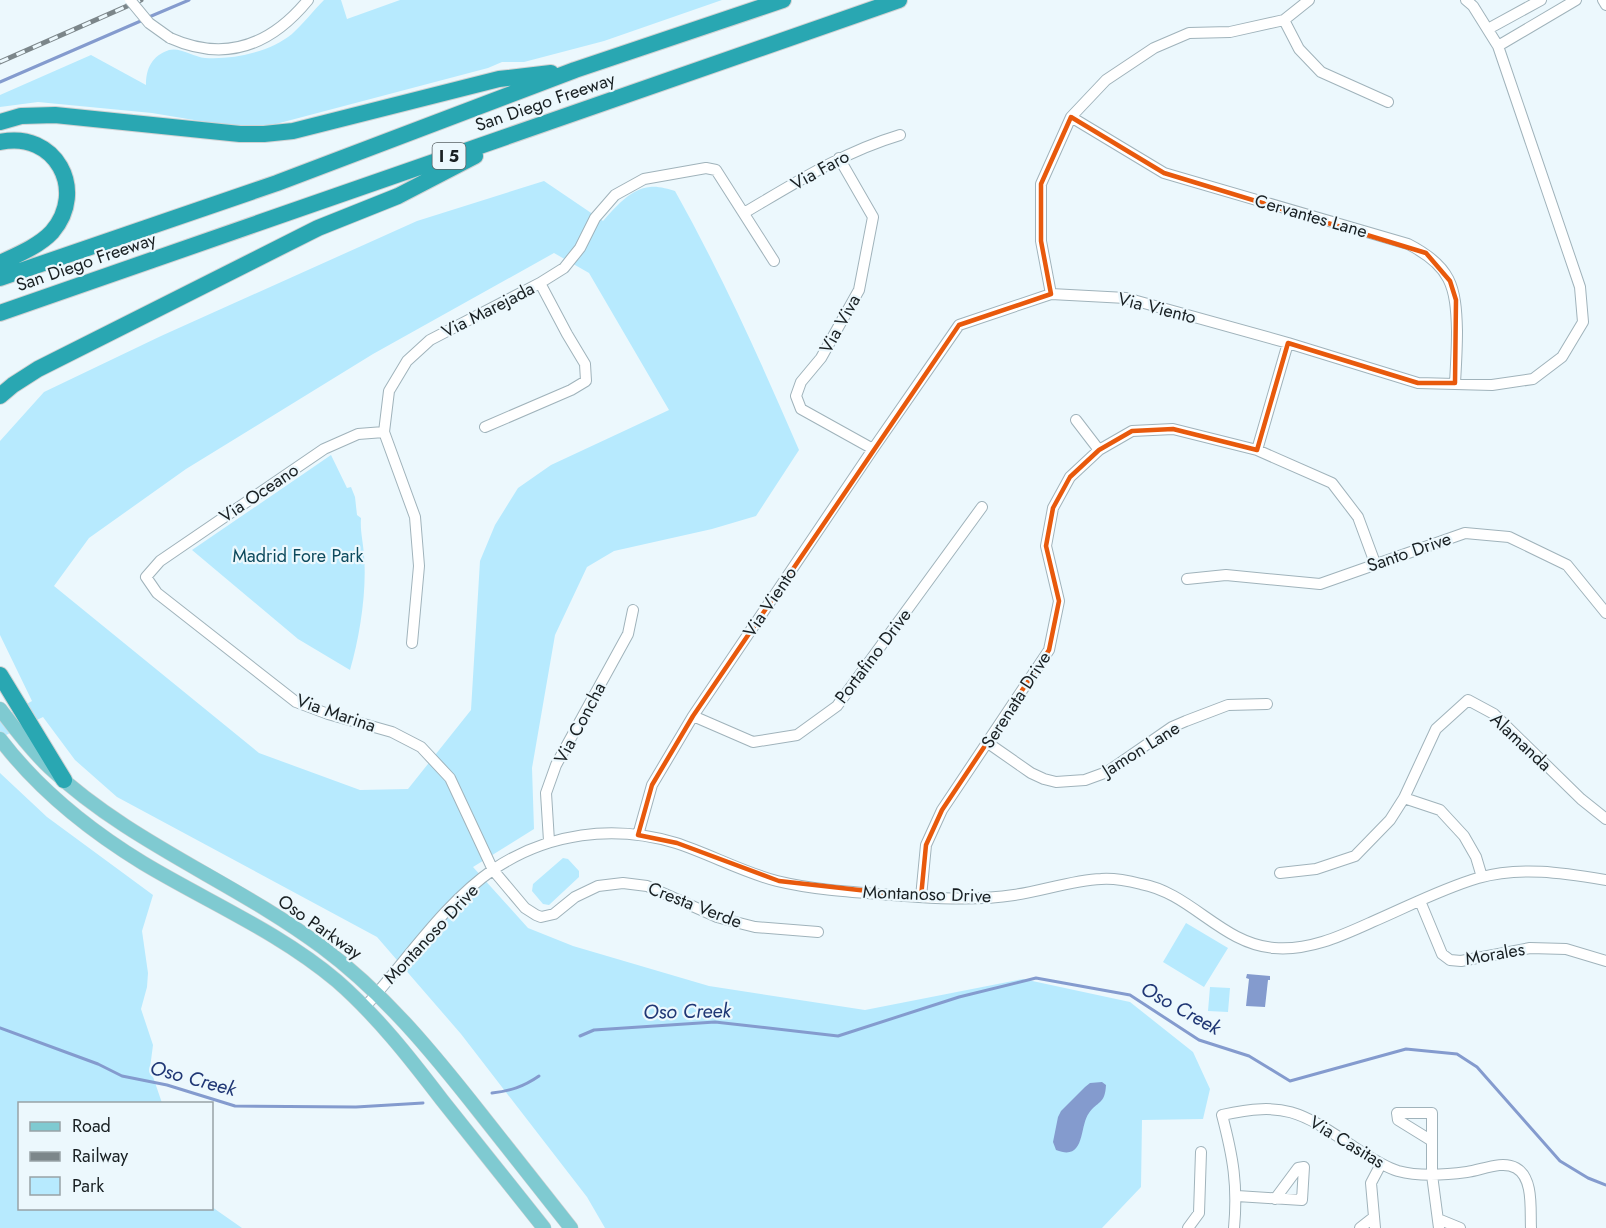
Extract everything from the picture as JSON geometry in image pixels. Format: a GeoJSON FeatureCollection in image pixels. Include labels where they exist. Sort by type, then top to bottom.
{"type":"FeatureCollection","features":[{"type":"Feature","properties":{"kind":"highway","name":"San Diego Freeway"},"geometry":{"type":"LineString","coordinates":[[0,278],[277,183],[575,70],[783,0]]}},
{"type":"Feature","properties":{"kind":"highway","name":"San Diego Freeway"},"geometry":{"type":"LineString","coordinates":[[3,313],[899,0]]}},
{"type":"Feature","properties":{"kind":"highway"},"geometry":{"type":"LineString","coordinates":[[0,122],[21,116],[46,114],[240,134],[264,134],[293,131],[499,79],[575,70]]}},
{"type":"Feature","properties":{"kind":"highway"},"geometry":{"type":"LineString","coordinates":[[0,396],[38,369],[299,238],[398,196],[532,127]]}},
{"type":"Feature","properties":{"kind":"highway"},"geometry":{"type":"LineString","coordinates":[[0,142],[25,142],[38,145],[49,152],[64,173],[67,186],[66,203],[51,232],[30,248],[0,263]]}},
{"type":"Feature","properties":{"kind":"highway"},"geometry":{"type":"LineString","coordinates":[[0,675],[64,780]]}},
{"type":"Feature","properties":{"kind":"main road","name":"Oso Parkway"},"geometry":{"type":"LineString","coordinates":[[0,710],[49,767],[106,812],[150,842],[257,904],[314,941],[378,993],[437,1057],[571,1228]]}},
{"type":"Feature","properties":{"kind":"main road","name":"Oso Parkway"},"geometry":{"type":"LineString","coordinates":[[0,740],[29,775],[79,819],[144,864],[267,932],[336,981],[399,1045],[544,1228]]}},
{"type":"Feature","properties":{"kind":"street"},"geometry":{"type":"LineString","coordinates":[[130,0],[148,23],[159,31],[180,42],[204,48],[238,47],[270,35],[287,23],[308,0]]}},
{"type":"Feature","properties":{"kind":"street"},"geometry":{"type":"LineString","coordinates":[[1051,294],[1041,241],[1041,184],[1071,117],[1106,80],[1154,48],[1189,33],[1230,32],[1284,20],[1309,0]]}},
{"type":"Feature","properties":{"kind":"street","name":"Via Viento"},"geometry":{"type":"LineString","coordinates":[[638,835],[652,785],[693,716],[959,325],[1051,294],[1126,298],[1288,343],[1418,383],[1492,385],[1533,379],[1562,357],[1583,322],[1580,287],[1498,46],[1467,0]]}},
{"type":"Feature","properties":{"kind":"street"},"geometry":{"type":"LineString","coordinates":[[1488,29],[1541,0]]}},
{"type":"Feature","properties":{"kind":"street"},"geometry":{"type":"LineString","coordinates":[[1498,46],[1576,0]]}},
{"type":"Feature","properties":{"kind":"street"},"geometry":{"type":"LineString","coordinates":[[1603,0],[1606,5]]}},
{"type":"Feature","properties":{"kind":"street"},"geometry":{"type":"LineString","coordinates":[[1284,20],[1299,50],[1321,72],[1388,102]]}},
{"type":"Feature","properties":{"kind":"street","name":"Cervantes Lane"},"geometry":{"type":"LineString","coordinates":[[1071,117],[1164,173],[1408,244],[1426,253],[1441,267],[1450,281],[1456,300],[1455,383]]}},
{"type":"Feature","properties":{"kind":"street","name":"Via Faro"},"geometry":{"type":"LineString","coordinates":[[744,213],[839,158],[876,142],[900,135]]}},
{"type":"Feature","properties":{"kind":"street","name":"Via Viva"},"geometry":{"type":"LineString","coordinates":[[839,158],[873,217],[859,290],[821,358],[801,382],[796,396],[801,409],[873,449]]}},
{"type":"Feature","properties":{"kind":"street","name":"Via Marejada"},"geometry":{"type":"LineString","coordinates":[[412,643],[419,566],[415,517],[384,432],[389,391],[407,361],[430,340],[540,283],[564,268],[580,248],[595,218],[615,195],[645,178],[706,168],[716,170],[774,261]]}},
{"type":"Feature","properties":{"kind":"street"},"geometry":{"type":"LineString","coordinates":[[485,427],[572,390],[586,381],[585,364],[540,283]]}},
{"type":"Feature","properties":{"kind":"street"},"geometry":{"type":"LineString","coordinates":[[1257,450],[1288,343]]}},
{"type":"Feature","properties":{"kind":"street"},"geometry":{"type":"LineString","coordinates":[[1076,420],[1099,450]]}},
{"type":"Feature","properties":{"kind":"street","name":"Serenata Drive"},"geometry":{"type":"LineString","coordinates":[[921,897],[927,845],[942,810],[1049,650],[1059,601],[1046,546],[1053,508],[1070,477],[1099,450],[1132,431],[1173,429],[1257,450],[1332,483],[1358,517],[1375,563]]}},
{"type":"Feature","properties":{"kind":"street","name":"Via Oceano"},"geometry":{"type":"LineString","coordinates":[[146,577],[160,561],[324,449],[358,434],[384,432]]}},
{"type":"Feature","properties":{"kind":"street","name":"Portafino Drive"},"geometry":{"type":"LineString","coordinates":[[693,716],[753,741],[797,735],[837,706],[982,507]]}},
{"type":"Feature","properties":{"kind":"street","name":"Santo Drive"},"geometry":{"type":"LineString","coordinates":[[1187,579],[1226,575],[1320,584],[1465,533],[1509,537],[1567,565],[1606,613]]}},
{"type":"Feature","properties":{"kind":"street","name":"Via Marina"},"geometry":{"type":"LineString","coordinates":[[146,577],[157,593],[296,702],[328,714],[392,732],[421,747],[450,777],[493,870]]}},
{"type":"Feature","properties":{"kind":"street","name":"Via Concha"},"geometry":{"type":"LineString","coordinates":[[549,841],[546,793],[556,765],[628,634],[633,610]]}},
{"type":"Feature","properties":{"kind":"street","name":"Alamanda"},"geometry":{"type":"LineString","coordinates":[[1404,798],[1437,729],[1468,700],[1494,714],[1581,799],[1606,819]]}},
{"type":"Feature","properties":{"kind":"street","name":"Jamon Lane"},"geometry":{"type":"LineString","coordinates":[[988,743],[1044,779],[1056,782],[1085,780],[1107,772],[1172,727],[1186,721],[1228,705],[1267,704]]}},
{"type":"Feature","properties":{"kind":"street"},"geometry":{"type":"LineString","coordinates":[[1280,873],[1316,869],[1355,856],[1390,820],[1404,798],[1440,810],[1464,836],[1476,856],[1482,877]]}},
{"type":"Feature","properties":{"kind":"street","name":"Montanoso Drive"},"geometry":{"type":"LineString","coordinates":[[364,1008],[448,911],[493,870],[549,841],[585,834],[638,835],[676,843],[743,871],[779,881],[807,886],[921,897],[969,899],[1012,896],[1101,879],[1144,884],[1177,898],[1210,922],[1246,942],[1275,948],[1294,948],[1329,942],[1449,888],[1482,877],[1526,871],[1559,872],[1606,880]]}},
{"type":"Feature","properties":{"kind":"street","name":"Cresta Verde"},"geometry":{"type":"LineString","coordinates":[[493,870],[525,908],[541,917],[554,914],[585,891],[598,886],[623,883],[647,886],[717,917],[739,923],[755,927],[818,932]]}},
{"type":"Feature","properties":{"kind":"street","name":"Morales"},"geometry":{"type":"LineString","coordinates":[[1420,901],[1442,954],[1450,960],[1461,961],[1530,948],[1566,949],[1606,961]]}},
{"type":"Feature","properties":{"kind":"street","name":"Via Casitas"},"geometry":{"type":"LineString","coordinates":[[1237,1196],[1232,1151],[1222,1115],[1262,1108],[1280,1109],[1299,1114],[1317,1123],[1381,1164],[1415,1174],[1467,1172],[1502,1165],[1515,1167],[1526,1178],[1531,1228]]}},
{"type":"Feature","properties":{"kind":"street"},"geometry":{"type":"LineString","coordinates":[[1432,1141],[1432,1175],[1439,1224],[1460,1228]]}},
{"type":"Feature","properties":{"kind":"street"},"geometry":{"type":"LineString","coordinates":[[1188,1228],[1198,1213],[1201,1152]]}},
{"type":"Feature","properties":{"kind":"street"},"geometry":{"type":"LineString","coordinates":[[1360,1228],[1374,1222],[1371,1183],[1381,1164]]}},
{"type":"Feature","properties":{"kind":"street"},"geometry":{"type":"LineString","coordinates":[[1234,1228],[1237,1196],[1275,1199]]}},
{"type":"Feature","properties":{"kind":"highlighted area"},"geometry":{"type":"Polygon","coordinates":[[[1071,117],[1164,173],[1426,253],[1450,281],[1456,300],[1455,383],[1418,383],[1288,343],[1257,450],[1173,429],[1132,431],[1099,450],[1070,477],[1053,508],[1046,546],[1059,601],[1049,650],[942,810],[926,845],[921,897],[779,881],[677,843],[638,835],[652,785],[693,716],[959,325],[1051,294],[1041,241],[1041,184],[1071,117]]]}},
{"type":"Feature","properties":{"kind":"green space"},"geometry":{"type":"Polygon","coordinates":[[[324,0],[341,0],[347,19],[400,0],[722,0],[604,41],[524,62],[502,62],[488,68],[272,125],[224,125],[152,113],[38,102],[0,107],[0,95],[91,55],[146,85],[151,63],[169,50],[178,50],[205,58],[227,58],[251,54],[273,46],[292,34],[324,0]]]}},
{"type":"Feature","properties":{"kind":"green space"},"geometry":{"type":"Polygon","coordinates":[[[544,181],[603,221],[624,200],[643,188],[653,187],[675,191],[740,319],[799,450],[756,516],[712,529],[614,551],[587,567],[555,635],[532,768],[534,829],[473,867],[528,928],[573,946],[709,986],[865,1010],[1023,979],[1130,1002],[1193,1052],[1210,1089],[1203,1119],[1142,1120],[1141,1187],[1102,1228],[605,1228],[587,1197],[461,1034],[377,937],[117,797],[75,760],[43,717],[0,738],[0,719],[32,701],[0,635],[0,441],[44,392],[161,336],[417,221],[544,181]],[[554,253],[373,354],[186,469],[89,538],[54,586],[259,753],[360,790],[408,789],[471,710],[480,561],[495,525],[518,488],[551,465],[669,410],[589,273],[554,253]]]}},
{"type":"Feature","properties":{"kind":"green space","name":"Madrid Fore Park"},"geometry":{"type":"Polygon","coordinates":[[[331,455],[347,488],[351,487],[355,497],[357,515],[361,518],[364,550],[364,598],[350,670],[298,639],[192,550],[331,455]]]}},
{"type":"Feature","properties":{"kind":"green space"},"geometry":{"type":"Polygon","coordinates":[[[0,773],[47,817],[153,895],[142,931],[148,973],[141,1009],[153,1045],[150,1068],[162,1102],[18,1102],[18,1210],[213,1210],[213,1208],[242,1228],[0,1228],[0,773]]]}},
{"type":"Feature","properties":{"kind":"green space"},"geometry":{"type":"Polygon","coordinates":[[[563,858],[568,859],[579,871],[579,877],[549,905],[543,904],[532,891],[533,884],[563,858]]]}},
{"type":"Feature","properties":{"kind":"green space"},"geometry":{"type":"Polygon","coordinates":[[[1186,923],[1228,948],[1204,987],[1163,962],[1186,923]]]}},
{"type":"Feature","properties":{"kind":"green space"},"geometry":{"type":"Polygon","coordinates":[[[1210,987],[1230,988],[1228,1012],[1208,1011],[1210,987]]]}},
{"type":"Feature","properties":{"kind":"shaded area"},"geometry":{"type":"Polygon","coordinates":[[[1247,974],[1270,976],[1265,1007],[1246,1006],[1249,979],[1246,978],[1247,974]]]}},
{"type":"Feature","properties":{"kind":"shaded area"},"geometry":{"type":"Polygon","coordinates":[[[1102,1082],[1106,1085],[1104,1096],[1089,1113],[1077,1147],[1066,1152],[1056,1150],[1053,1142],[1061,1111],[1090,1083],[1102,1082]]]}},
{"type":"Feature","properties":{"kind":"waterway"},"geometry":{"type":"LineString","coordinates":[[149,17],[189,0]]}},
{"type":"Feature","properties":{"kind":"waterway"},"geometry":{"type":"LineString","coordinates":[[0,82],[143,20]]}},
{"type":"Feature","properties":{"kind":"waterway","name":"Oso Creek"},"geometry":{"type":"LineString","coordinates":[[580,1036],[594,1030],[715,1022],[838,1036],[959,997],[1036,978],[1130,995],[1199,1040],[1249,1056],[1290,1081],[1406,1049],[1457,1054],[1477,1067],[1560,1161],[1588,1178],[1606,1185]]}},
{"type":"Feature","properties":{"kind":"waterway","name":"Oso Creek"},"geometry":{"type":"LineString","coordinates":[[0,1028],[98,1064],[122,1076],[167,1085],[235,1106],[356,1107],[423,1103]]}},
{"type":"Feature","properties":{"kind":"waterway","name":"Oso Creek"},"geometry":{"type":"LineString","coordinates":[[492,1093],[516,1088],[539,1076]]}},
{"type":"Feature","properties":{"kind":"railway"},"geometry":{"type":"LineString","coordinates":[[0,62],[141,0]]}}]}
